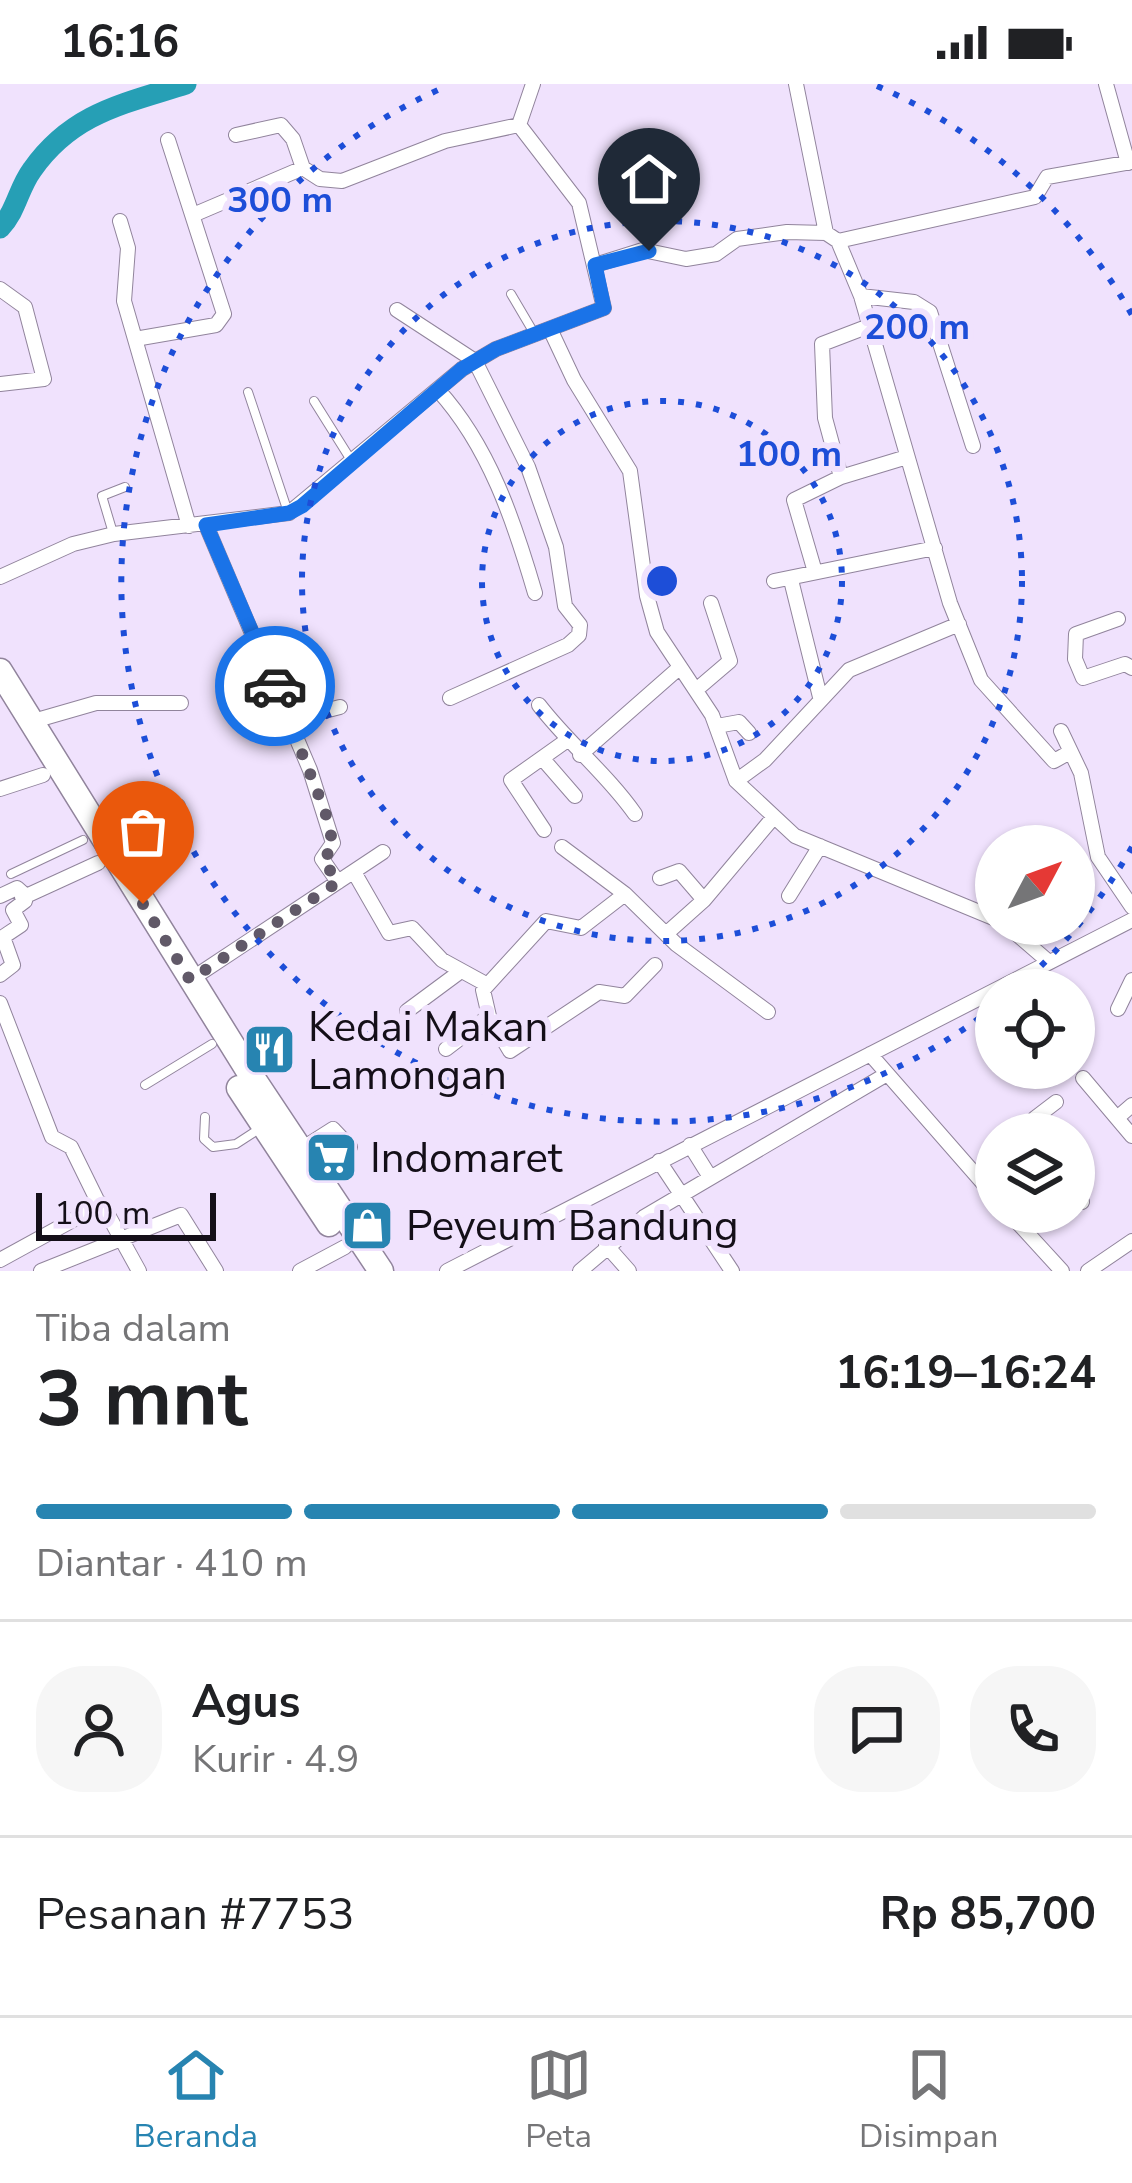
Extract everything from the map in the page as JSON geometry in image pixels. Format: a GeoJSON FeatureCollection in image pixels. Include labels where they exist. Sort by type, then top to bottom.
{"type":"FeatureCollection","features":[{"type":"Feature","properties":{"kind":"highway"},"geometry":{"type":"LineString","coordinates":[[0,671],[239,1091],[300,1150],[381,1271]]}},
{"type":"Feature","properties":{"kind":"highway"},"geometry":{"type":"LineString","coordinates":[[0,703],[83,840],[109,865],[190,980],[239,1091]]}},
{"type":"Feature","properties":{"kind":"highway"},"geometry":{"type":"LineString","coordinates":[[271,1122],[361,1271]]}},
{"type":"Feature","properties":{"kind":"street"},"geometry":{"type":"LineString","coordinates":[[519,125],[533,84]]}},
{"type":"Feature","properties":{"kind":"street"},"geometry":{"type":"LineString","coordinates":[[796,84],[832,237],[861,296],[959,625],[981,680],[1054,761],[1070,752]]}},
{"type":"Feature","properties":{"kind":"street"},"geometry":{"type":"LineString","coordinates":[[595,265],[643,250],[686,259],[724,251],[747,236],[832,237],[1035,197],[1047,177],[1130,162],[1106,84]]}},
{"type":"Feature","properties":{"kind":"street"},"geometry":{"type":"LineString","coordinates":[[236,135],[281,125],[293,139],[303,168],[320,179],[342,181],[445,141],[519,125]]}},
{"type":"Feature","properties":{"kind":"street"},"geometry":{"type":"LineString","coordinates":[[0,577],[73,544],[113,534],[289,513],[475,361],[605,306],[580,203],[519,125]]}},
{"type":"Feature","properties":{"kind":"street"},"geometry":{"type":"LineString","coordinates":[[133,329],[222,317],[168,140]]}},
{"type":"Feature","properties":{"kind":"street"},"geometry":{"type":"LineString","coordinates":[[193,215],[303,168]]}},
{"type":"Feature","properties":{"kind":"street"},"geometry":{"type":"LineString","coordinates":[[120,221],[128,248],[124,301],[197,525],[289,720],[333,843],[323,861],[338,882]]}},
{"type":"Feature","properties":{"kind":"street"},"geometry":{"type":"LineString","coordinates":[[0,290],[25,307],[44,379],[0,384]]}},
{"type":"Feature","properties":{"kind":"street"},"geometry":{"type":"LineString","coordinates":[[861,296],[914,302],[931,312],[973,446]]}},
{"type":"Feature","properties":{"kind":"street"},"geometry":{"type":"LineString","coordinates":[[397,310],[475,361],[528,467],[556,547],[565,606],[580,625],[568,646],[450,698]]}},
{"type":"Feature","properties":{"kind":"street"},"geometry":{"type":"LineString","coordinates":[[842,477],[825,418],[822,344],[869,326]]}},
{"type":"Feature","properties":{"kind":"street"},"geometry":{"type":"LineString","coordinates":[[543,332],[630,471],[647,596],[668,678]]}},
{"type":"Feature","properties":{"kind":"street"},"geometry":{"type":"LineString","coordinates":[[438,390],[460,417],[500,490],[535,593]]}},
{"type":"Feature","properties":{"kind":"street"},"geometry":{"type":"LineString","coordinates":[[815,572],[794,500],[842,477],[907,458]]}},
{"type":"Feature","properties":{"kind":"street"},"geometry":{"type":"LineString","coordinates":[[774,581],[935,548]]}},
{"type":"Feature","properties":{"kind":"street"},"geometry":{"type":"LineString","coordinates":[[791,580],[820,697]]}},
{"type":"Feature","properties":{"kind":"street"},"geometry":{"type":"LineString","coordinates":[[696,690],[730,662],[711,604]]}},
{"type":"Feature","properties":{"kind":"street"},"geometry":{"type":"LineString","coordinates":[[1118,619],[1076,634],[1075,658],[1083,679],[1125,664],[1132,668]]}},
{"type":"Feature","properties":{"kind":"street"},"geometry":{"type":"LineString","coordinates":[[736,781],[765,760],[849,670],[959,625]]}},
{"type":"Feature","properties":{"kind":"street"},"geometry":{"type":"LineString","coordinates":[[668,678],[696,690],[717,725],[736,781],[764,830],[813,858],[975,912]]}},
{"type":"Feature","properties":{"kind":"street"},"geometry":{"type":"LineString","coordinates":[[580,755],[668,678]]}},
{"type":"Feature","properties":{"kind":"street"},"geometry":{"type":"LineString","coordinates":[[30,722],[110,701],[181,703]]}},
{"type":"Feature","properties":{"kind":"street"},"geometry":{"type":"LineString","coordinates":[[539,705],[566,741],[614,784],[635,814]]}},
{"type":"Feature","properties":{"kind":"street"},"geometry":{"type":"LineString","coordinates":[[289,720],[340,707]]}},
{"type":"Feature","properties":{"kind":"street"},"geometry":{"type":"LineString","coordinates":[[717,725],[739,722],[749,733]]}},
{"type":"Feature","properties":{"kind":"street"},"geometry":{"type":"LineString","coordinates":[[1061,731],[1081,773],[1098,857],[1132,907]]}},
{"type":"Feature","properties":{"kind":"street"},"geometry":{"type":"LineString","coordinates":[[544,830],[512,780],[566,741]]}},
{"type":"Feature","properties":{"kind":"street"},"geometry":{"type":"LineString","coordinates":[[542,758],[575,796]]}},
{"type":"Feature","properties":{"kind":"street"},"geometry":{"type":"LineString","coordinates":[[0,789],[43,775]]}},
{"type":"Feature","properties":{"kind":"street"},"geometry":{"type":"LineString","coordinates":[[22,897],[181,833],[178,806]]}},
{"type":"Feature","properties":{"kind":"street"},"geometry":{"type":"LineString","coordinates":[[667,933],[704,900],[764,830]]}},
{"type":"Feature","properties":{"kind":"street"},"geometry":{"type":"LineString","coordinates":[[562,847],[768,1012]]}},
{"type":"Feature","properties":{"kind":"street"},"geometry":{"type":"LineString","coordinates":[[190,980],[383,853]]}},
{"type":"Feature","properties":{"kind":"street"},"geometry":{"type":"LineString","coordinates":[[789,896],[813,858]]}},
{"type":"Feature","properties":{"kind":"street"},"geometry":{"type":"LineString","coordinates":[[354,872],[389,933],[412,928],[442,960],[484,983]]}},
{"type":"Feature","properties":{"kind":"street"},"geometry":{"type":"LineString","coordinates":[[660,878],[680,872],[704,900]]}},
{"type":"Feature","properties":{"kind":"street"},"geometry":{"type":"LineString","coordinates":[[0,896],[17,888],[25,901],[13,909],[20,926],[4,935],[13,965],[0,975]]}},
{"type":"Feature","properties":{"kind":"street"},"geometry":{"type":"LineString","coordinates":[[484,983],[545,921],[577,929],[626,894]]}},
{"type":"Feature","properties":{"kind":"street"},"geometry":{"type":"LineString","coordinates":[[1039,969],[1132,920]]}},
{"type":"Feature","properties":{"kind":"street"},"geometry":{"type":"LineString","coordinates":[[1029,945],[1049,962]]}},
{"type":"Feature","properties":{"kind":"street"},"geometry":{"type":"LineString","coordinates":[[484,983],[489,1016],[509,1051],[599,992],[625,996],[655,964]]}},
{"type":"Feature","properties":{"kind":"street"},"geometry":{"type":"LineString","coordinates":[[407,1011],[461,971]]}},
{"type":"Feature","properties":{"kind":"street"},"geometry":{"type":"LineString","coordinates":[[1118,1009],[1132,980]]}},
{"type":"Feature","properties":{"kind":"street"},"geometry":{"type":"LineString","coordinates":[[0,1004],[54,1139],[71,1147],[140,1271]]}},
{"type":"Feature","properties":{"kind":"street"},"geometry":{"type":"LineString","coordinates":[[580,1271],[606,1245],[705,1171],[975,1009]]}},
{"type":"Feature","properties":{"kind":"street"},"geometry":{"type":"LineString","coordinates":[[446,1049],[489,1016]]}},
{"type":"Feature","properties":{"kind":"street"},"geometry":{"type":"LineString","coordinates":[[447,1271],[690,1145],[880,1066]]}},
{"type":"Feature","properties":{"kind":"street"},"geometry":{"type":"LineString","coordinates":[[880,1066],[975,1169]]}},
{"type":"Feature","properties":{"kind":"street"},"geometry":{"type":"LineString","coordinates":[[1093,1089],[1132,1136]]}},
{"type":"Feature","properties":{"kind":"street"},"geometry":{"type":"LineString","coordinates":[[1042,1113],[1056,1102]]}},
{"type":"Feature","properties":{"kind":"street"},"geometry":{"type":"LineString","coordinates":[[1117,1118],[1132,1105]]}},
{"type":"Feature","properties":{"kind":"street"},"geometry":{"type":"LineString","coordinates":[[300,1150],[332,1129],[350,1147]]}},
{"type":"Feature","properties":{"kind":"street"},"geometry":{"type":"LineString","coordinates":[[690,1145],[705,1171]]}},
{"type":"Feature","properties":{"kind":"street"},"geometry":{"type":"LineString","coordinates":[[659,1161],[732,1271]]}},
{"type":"Feature","properties":{"kind":"street"},"geometry":{"type":"LineString","coordinates":[[0,1260],[99,1204]]}},
{"type":"Feature","properties":{"kind":"street"},"geometry":{"type":"LineString","coordinates":[[41,1271],[184,1215],[216,1271]]}},
{"type":"Feature","properties":{"kind":"street"},"geometry":{"type":"LineString","coordinates":[[1027,1233],[1062,1271]]}},
{"type":"Feature","properties":{"kind":"street"},"geometry":{"type":"LineString","coordinates":[[1088,1271],[1132,1241]]}},
{"type":"Feature","properties":{"kind":"street"},"geometry":{"type":"LineString","coordinates":[[606,1245],[629,1271]]}},
{"type":"Feature","properties":{"kind":"street"},"geometry":{"type":"LineString","coordinates":[[300,1271],[345,1247]]}},
{"type":"Feature","properties":{"kind":"lane"},"geometry":{"type":"LineString","coordinates":[[511,294],[543,332]]}},
{"type":"Feature","properties":{"kind":"lane"},"geometry":{"type":"LineString","coordinates":[[248,392],[289,513]]}},
{"type":"Feature","properties":{"kind":"lane"},"geometry":{"type":"LineString","coordinates":[[314,401],[352,462]]}},
{"type":"Feature","properties":{"kind":"lane"},"geometry":{"type":"LineString","coordinates":[[113,534],[102,496],[125,487]]}},
{"type":"Feature","properties":{"kind":"lane"},"geometry":{"type":"LineString","coordinates":[[10,874],[83,840]]}},
{"type":"Feature","properties":{"kind":"lane"},"geometry":{"type":"LineString","coordinates":[[145,1085],[212,1044]]}},
{"type":"Feature","properties":{"kind":"lane"},"geometry":{"type":"LineString","coordinates":[[205,1117],[204,1138],[213,1147],[225,1148],[271,1122]]}},
{"type":"Feature","properties":{"kind":"waterway"},"geometry":{"type":"LineString","coordinates":[[0,228],[32,170],[64,135],[100,113],[186,84]]}},
{"type":"Feature","properties":{"kind":"way so far"},"geometry":{"type":"LineString","coordinates":[[143,904],[190,980],[338,882],[322,859],[334,848],[325,811],[275,686]]}},
{"type":"Feature","properties":{"kind":"place","name":"Kedai Makan Lamongan"},"geometry":{"type":"Point","coordinates":[269,1050]}},
{"type":"Feature","properties":{"kind":"place","name":"Indomaret"},"geometry":{"type":"Point","coordinates":[331,1157]}},
{"type":"Feature","properties":{"kind":"place","name":"Peyeum Bandung"},"geometry":{"type":"Point","coordinates":[367,1225]}},
{"type":"Feature","properties":{"kind":"route"},"geometry":{"type":"LineString","coordinates":[[275,686],[206,525],[289,513],[302,506],[462,369],[496,349],[604,308],[595,265],[649,251]]}}]}
